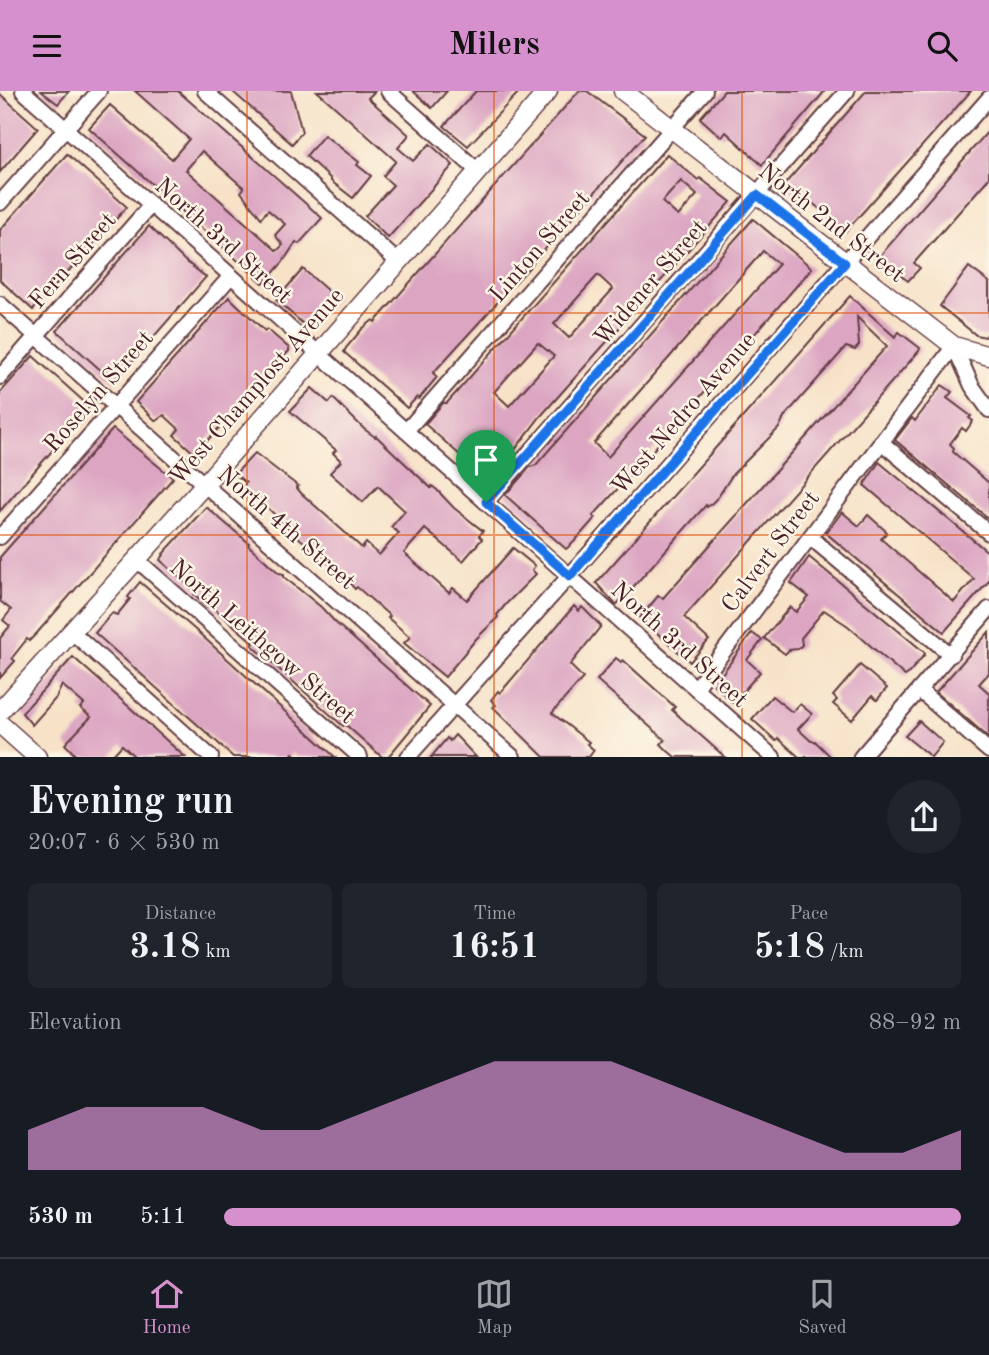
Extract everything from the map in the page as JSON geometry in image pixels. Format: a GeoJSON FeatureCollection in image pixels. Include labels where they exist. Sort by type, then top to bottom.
{"type":"FeatureCollection","features":[{"type":"Feature","properties":{"kind":"street","name":"North 3rd Street"},"geometry":{"type":"LineString","coordinates":[[23,91],[773,757]]}},
{"type":"Feature","properties":{"kind":"street"},"geometry":{"type":"LineString","coordinates":[[0,203],[99,91]]}},
{"type":"Feature","properties":{"kind":"street"},"geometry":{"type":"LineString","coordinates":[[205,91],[397,261]]}},
{"type":"Feature","properties":{"kind":"street"},"geometry":{"type":"LineString","coordinates":[[388,91],[478,171]]}},
{"type":"Feature","properties":{"kind":"street","name":"West Champlost Avenue"},"geometry":{"type":"LineString","coordinates":[[0,711],[204,485],[548,91]]}},
{"type":"Feature","properties":{"kind":"street","name":"North 2nd Street"},"geometry":{"type":"LineString","coordinates":[[623,91],[954,346],[972,386],[989,409]]}},
{"type":"Feature","properties":{"kind":"street","name":"Linton Street"},"geometry":{"type":"LineString","coordinates":[[406,432],[705,91]]}},
{"type":"Feature","properties":{"kind":"street","name":"Widener Street"},"geometry":{"type":"LineString","coordinates":[[486,502],[847,91]]}},
{"type":"Feature","properties":{"kind":"street","name":"West Nedro Avenue"},"geometry":{"type":"LineString","coordinates":[[408,757],[989,98]]}},
{"type":"Feature","properties":{"kind":"street","name":"Fern Street"},"geometry":{"type":"LineString","coordinates":[[0,377],[151,205]]}},
{"type":"Feature","properties":{"kind":"street","name":"Roselyn Street"},"geometry":{"type":"LineString","coordinates":[[0,537],[231,276]]}},
{"type":"Feature","properties":{"kind":"street","name":"North 4th Street"},"geometry":{"type":"LineString","coordinates":[[0,304],[513,757]]}},
{"type":"Feature","properties":{"kind":"street"},"geometry":{"type":"LineString","coordinates":[[954,346],[989,356]]}},
{"type":"Feature","properties":{"kind":"street","name":"Calvert Street"},"geometry":{"type":"LineString","coordinates":[[696,688],[954,346]]}},
{"type":"Feature","properties":{"kind":"street"},"geometry":{"type":"LineString","coordinates":[[881,442],[989,533]]}},
{"type":"Feature","properties":{"kind":"street"},"geometry":{"type":"LineString","coordinates":[[810,537],[951,655]]}},
{"type":"Feature","properties":{"kind":"street","name":"North Leithgow Street"},"geometry":{"type":"LineString","coordinates":[[136,559],[360,757]]}},
{"type":"Feature","properties":{"kind":"street"},"geometry":{"type":"LineString","coordinates":[[861,757],[989,609]]}},
{"type":"Feature","properties":{"kind":"street"},"geometry":{"type":"LineString","coordinates":[[71,631],[211,757]]}},
{"type":"Feature","properties":{"kind":"street"},"geometry":{"type":"LineString","coordinates":[[919,690],[989,751]]}},
{"type":"Feature","properties":{"kind":"street"},"geometry":{"type":"LineString","coordinates":[[0,723],[37,757]]}},
{"type":"Feature","properties":{"kind":"building"},"geometry":{"type":"Polygon","coordinates":[[[41,91],[69,91],[58,104],[41,91]]]}},
{"type":"Feature","properties":{"kind":"building"},"geometry":{"type":"Polygon","coordinates":[[[135,91],[178,91],[322,218],[299,244],[296,242],[283,262],[263,283],[89,128],[110,105],[172,159],[189,139],[135,91]],[[202,151],[186,170],[277,251],[283,245],[275,235],[285,224],[268,210],[261,218],[241,192],[244,188],[202,151]]]}},
{"type":"Feature","properties":{"kind":"building"},"geometry":{"type":"Polygon","coordinates":[[[232,91],[291,91],[302,132],[292,144],[232,91]]]}},
{"type":"Feature","properties":{"kind":"building"},"geometry":{"type":"Polygon","coordinates":[[[317,91],[375,91],[368,98],[409,135],[398,148],[413,161],[430,144],[453,165],[388,238],[365,216],[393,185],[383,176],[396,161],[317,91]]]}},
{"type":"Feature","properties":{"kind":"building"},"geometry":{"type":"Polygon","coordinates":[[[413,91],[447,91],[432,108],[413,91]]]}},
{"type":"Feature","properties":{"kind":"building"},"geometry":{"type":"Polygon","coordinates":[[[476,91],[520,91],[468,146],[444,126],[476,91]]]}},
{"type":"Feature","properties":{"kind":"building"},"geometry":{"type":"Polygon","coordinates":[[[579,91],[587,91],[645,135],[433,373],[437,377],[419,399],[417,397],[407,408],[344,352],[346,348],[362,329],[373,320],[375,322],[579,91]]]}},
{"type":"Feature","properties":{"kind":"building"},"geometry":{"type":"Polygon","coordinates":[[[724,91],[825,91],[762,165],[726,132],[720,136],[700,118],[724,91]]]}},
{"type":"Feature","properties":{"kind":"building"},"geometry":{"type":"Polygon","coordinates":[[[866,91],[971,91],[846,231],[809,200],[803,202],[784,185],[866,91]]]}},
{"type":"Feature","properties":{"kind":"building"},"geometry":{"type":"Polygon","coordinates":[[[0,94],[38,128],[0,172],[0,94]]]}},
{"type":"Feature","properties":{"kind":"building"},"geometry":{"type":"Polygon","coordinates":[[[989,130],[989,178],[914,263],[920,268],[908,281],[878,258],[989,130]]]}},
{"type":"Feature","properties":{"kind":"building"},"geometry":{"type":"Polygon","coordinates":[[[324,135],[359,162],[357,165],[371,176],[353,198],[306,156],[324,135]]]}},
{"type":"Feature","properties":{"kind":"building"},"geometry":{"type":"Polygon","coordinates":[[[67,154],[127,207],[33,310],[0,280],[0,230],[67,154]]]}},
{"type":"Feature","properties":{"kind":"building"},"geometry":{"type":"Polygon","coordinates":[[[667,154],[698,180],[700,178],[731,202],[540,417],[491,481],[425,424],[443,403],[447,403],[667,154]],[[681,181],[662,202],[678,216],[697,195],[681,181]],[[598,275],[554,324],[569,338],[613,289],[598,275]],[[538,343],[494,392],[509,406],[554,356],[538,343]]]}},
{"type":"Feature","properties":{"kind":"building"},"geometry":{"type":"Polygon","coordinates":[[[753,219],[812,268],[566,549],[505,495],[530,467],[536,465],[753,219]],[[763,251],[594,443],[608,457],[779,264],[763,251]]]}},
{"type":"Feature","properties":{"kind":"building"},"geometry":{"type":"Polygon","coordinates":[[[149,226],[206,277],[114,382],[57,331],[149,226]]]}},
{"type":"Feature","properties":{"kind":"building"},"geometry":{"type":"Polygon","coordinates":[[[969,267],[989,282],[989,332],[985,337],[976,335],[940,306],[969,267]]]}},
{"type":"Feature","properties":{"kind":"building"},"geometry":{"type":"Polygon","coordinates":[[[303,269],[336,298],[309,329],[276,300],[303,269]]]}},
{"type":"Feature","properties":{"kind":"building"},"geometry":{"type":"Polygon","coordinates":[[[850,296],[895,337],[899,332],[920,348],[919,351],[684,617],[709,640],[690,662],[640,618],[658,596],[663,598],[887,346],[857,317],[859,345],[855,350],[846,347],[784,417],[779,428],[733,474],[718,497],[707,507],[706,505],[626,595],[616,605],[596,583],[850,296]]]}},
{"type":"Feature","properties":{"kind":"building"},"geometry":{"type":"Polygon","coordinates":[[[229,297],[265,331],[267,329],[289,348],[289,351],[195,454],[174,435],[179,429],[164,415],[156,421],[136,402],[229,297]]]}},
{"type":"Feature","properties":{"kind":"building"},"geometry":{"type":"Polygon","coordinates":[[[33,356],[90,407],[0,511],[0,393],[33,356]]]}},
{"type":"Feature","properties":{"kind":"building"},"geometry":{"type":"Polygon","coordinates":[[[942,385],[952,392],[947,398],[971,416],[969,418],[973,421],[966,431],[962,428],[950,444],[954,448],[953,452],[989,483],[989,519],[895,440],[912,418],[915,421],[942,385]]]}},
{"type":"Feature","properties":{"kind":"building"},"geometry":{"type":"Polygon","coordinates":[[[312,388],[329,403],[333,398],[364,429],[376,436],[431,488],[432,486],[437,490],[454,508],[483,531],[479,536],[482,539],[463,561],[425,529],[404,553],[449,593],[453,588],[467,600],[513,548],[535,566],[532,570],[536,574],[506,604],[498,617],[445,677],[404,643],[410,637],[388,618],[390,616],[357,587],[355,589],[269,509],[242,488],[246,483],[235,474],[255,453],[298,486],[296,487],[301,493],[362,548],[366,543],[379,555],[399,533],[391,527],[405,511],[378,486],[363,502],[330,473],[341,461],[333,453],[336,450],[290,411],[312,388]]]}},
{"type":"Feature","properties":{"kind":"building"},"geometry":{"type":"Polygon","coordinates":[[[113,429],[173,478],[37,633],[29,641],[27,639],[12,658],[15,661],[0,678],[0,638],[10,626],[3,620],[11,610],[0,601],[0,557],[113,429]]]}},
{"type":"Feature","properties":{"kind":"building"},"geometry":{"type":"Polygon","coordinates":[[[879,462],[989,553],[989,581],[944,632],[826,533],[842,512],[859,526],[868,515],[887,532],[881,539],[954,602],[974,579],[864,485],[879,462]]]}},
{"type":"Feature","properties":{"kind":"building"},"geometry":{"type":"Polygon","coordinates":[[[206,507],[430,706],[388,757],[382,757],[345,724],[343,726],[252,645],[254,643],[210,605],[208,607],[194,594],[196,592],[160,560],[206,507]]]}},
{"type":"Feature","properties":{"kind":"building"},"geometry":{"type":"Polygon","coordinates":[[[809,557],[924,652],[908,674],[905,676],[848,626],[824,610],[801,638],[802,645],[798,649],[789,650],[785,654],[764,638],[790,607],[796,612],[809,597],[791,583],[809,557]]]}},
{"type":"Feature","properties":{"kind":"building"},"geometry":{"type":"Polygon","coordinates":[[[140,582],[335,757],[297,757],[293,753],[290,757],[233,757],[95,633],[112,613],[117,615],[140,582]]]}},
{"type":"Feature","properties":{"kind":"building"},"geometry":{"type":"Polygon","coordinates":[[[574,606],[579,611],[582,607],[601,626],[570,665],[583,678],[552,713],[589,742],[587,744],[594,750],[589,757],[544,757],[493,707],[496,705],[491,700],[498,691],[500,693],[574,606]]]}},
{"type":"Feature","properties":{"kind":"building"},"geometry":{"type":"Polygon","coordinates":[[[989,632],[989,673],[979,684],[989,693],[989,738],[936,692],[989,632]]]}},
{"type":"Feature","properties":{"kind":"building"},"geometry":{"type":"Polygon","coordinates":[[[752,633],[762,640],[747,660],[760,672],[733,703],[714,685],[752,633]]]}},
{"type":"Feature","properties":{"kind":"building"},"geometry":{"type":"Polygon","coordinates":[[[73,657],[185,757],[135,757],[122,745],[111,757],[77,757],[65,744],[91,717],[80,708],[84,704],[62,685],[56,698],[32,725],[22,713],[73,657]]]}},
{"type":"Feature","properties":{"kind":"building"},"geometry":{"type":"Polygon","coordinates":[[[616,658],[621,662],[623,660],[675,707],[672,710],[725,757],[675,757],[668,751],[661,744],[665,740],[597,680],[616,658]]]}},
{"type":"Feature","properties":{"kind":"building"},"geometry":{"type":"Polygon","coordinates":[[[860,665],[887,688],[877,700],[872,696],[852,720],[833,704],[837,700],[833,696],[860,665]]]}},
{"type":"Feature","properties":{"kind":"building"},"geometry":{"type":"Polygon","coordinates":[[[772,696],[792,712],[800,704],[812,714],[798,729],[831,757],[799,757],[752,719],[772,696]]]}},
{"type":"Feature","properties":{"kind":"building"},"geometry":{"type":"Polygon","coordinates":[[[919,721],[943,742],[931,757],[905,736],[919,721]]]}},
{"type":"Feature","properties":{"kind":"building"},"geometry":{"type":"Polygon","coordinates":[[[455,735],[476,757],[431,757],[447,738],[450,741],[455,735]]]}},
{"type":"Feature","properties":{"kind":"route"},"geometry":{"type":"LineString","coordinates":[[757,195],[845,263],[570,576],[486,502],[757,195]]}}]}
